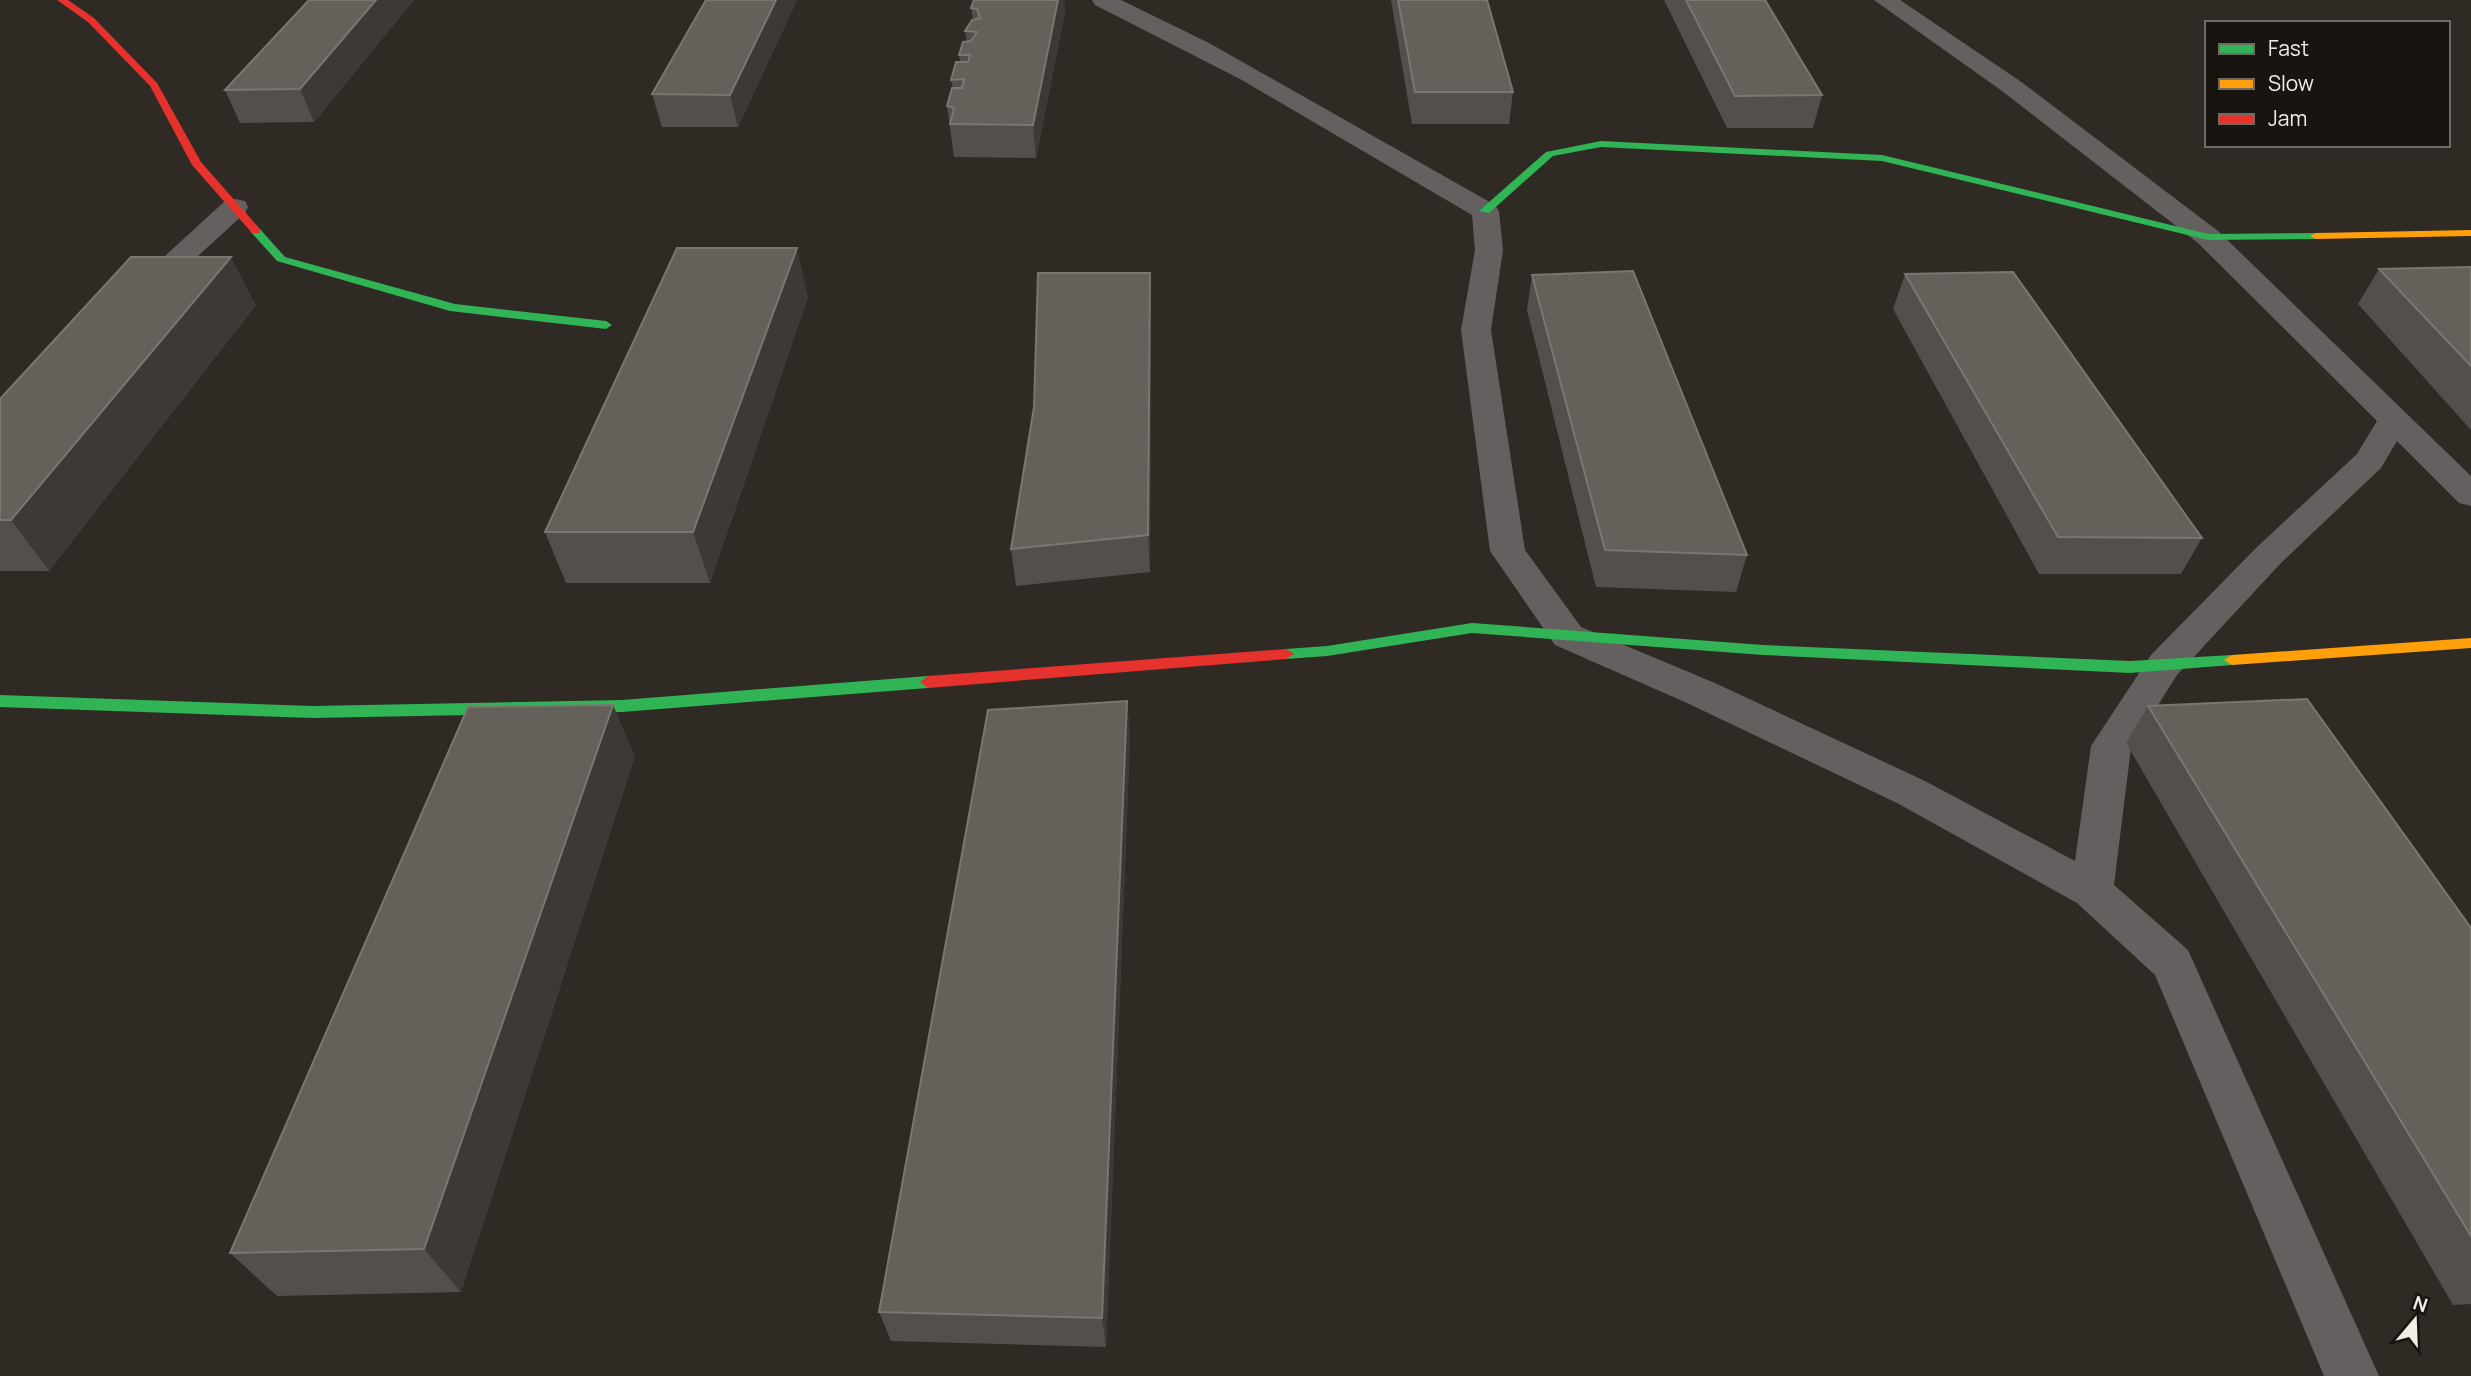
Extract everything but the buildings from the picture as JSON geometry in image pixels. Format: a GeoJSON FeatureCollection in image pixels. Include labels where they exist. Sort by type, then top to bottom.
{"type":"FeatureCollection","features":[{"type":"Feature","properties":{"kind":"street"},"geometry":{"type":"LineString","coordinates":[[62,0],[91,20],[154,85],[196,163],[281,259],[454,308],[606,325]]}},
{"type":"Feature","properties":{"kind":"street"},"geometry":{"type":"LineString","coordinates":[[1103,0],[1157,25],[1241,71],[1485,211]]}},
{"type":"Feature","properties":{"kind":"street"},"geometry":{"type":"LineString","coordinates":[[1885,0],[2011,86],[2208,237],[2471,495]]}},
{"type":"Feature","properties":{"kind":"street"},"geometry":{"type":"LineString","coordinates":[[1485,211],[1550,154],[1601,144],[1882,158],[2208,237],[2412,236],[2471,233]]}},
{"type":"Feature","properties":{"kind":"street"},"geometry":{"type":"LineString","coordinates":[[125,308],[235,207]]}},
{"type":"Feature","properties":{"kind":"street"},"geometry":{"type":"LineString","coordinates":[[1485,211],[1489,250],[1476,330],[1508,551],[1568,636],[1701,694],[1911,792],[2092,891],[2172,963],[2352,1376]]}},
{"type":"Feature","properties":{"kind":"street"},"geometry":{"type":"LineString","coordinates":[[2092,891],[2111,746],[2164,665],[2269,555],[2369,461],[2395,419]]}},
{"type":"Feature","properties":{"kind":"street"},"geometry":{"type":"LineString","coordinates":[[0,701],[313,712],[622,706],[1327,651],[1472,628],[1763,650],[2130,667],[2471,643]]}},
{"type":"Feature","properties":{"kind":"traffic: fast"},"geometry":{"type":"LineString","coordinates":[[1485,211],[1550,154],[1601,144],[1882,158],[2208,237],[2316,236]]}},
{"type":"Feature","properties":{"kind":"traffic: fast"},"geometry":{"type":"LineString","coordinates":[[256,231],[281,259],[454,308],[606,325]]}},
{"type":"Feature","properties":{"kind":"traffic: fast"},"geometry":{"type":"LineString","coordinates":[[1286,654],[1327,651],[1472,628],[1763,650],[2130,667],[2232,660]]}},
{"type":"Feature","properties":{"kind":"traffic: fast"},"geometry":{"type":"LineString","coordinates":[[0,701],[313,712],[622,706],[928,682]]}},
{"type":"Feature","properties":{"kind":"traffic: slow"},"geometry":{"type":"LineString","coordinates":[[2316,236],[2471,233]]}},
{"type":"Feature","properties":{"kind":"traffic: slow"},"geometry":{"type":"LineString","coordinates":[[2232,660],[2471,643]]}},
{"type":"Feature","properties":{"kind":"traffic: jam"},"geometry":{"type":"LineString","coordinates":[[62,0],[91,20],[154,85],[196,163],[256,231]]}},
{"type":"Feature","properties":{"kind":"traffic: jam"},"geometry":{"type":"LineString","coordinates":[[928,682],[1286,654]]}}]}
